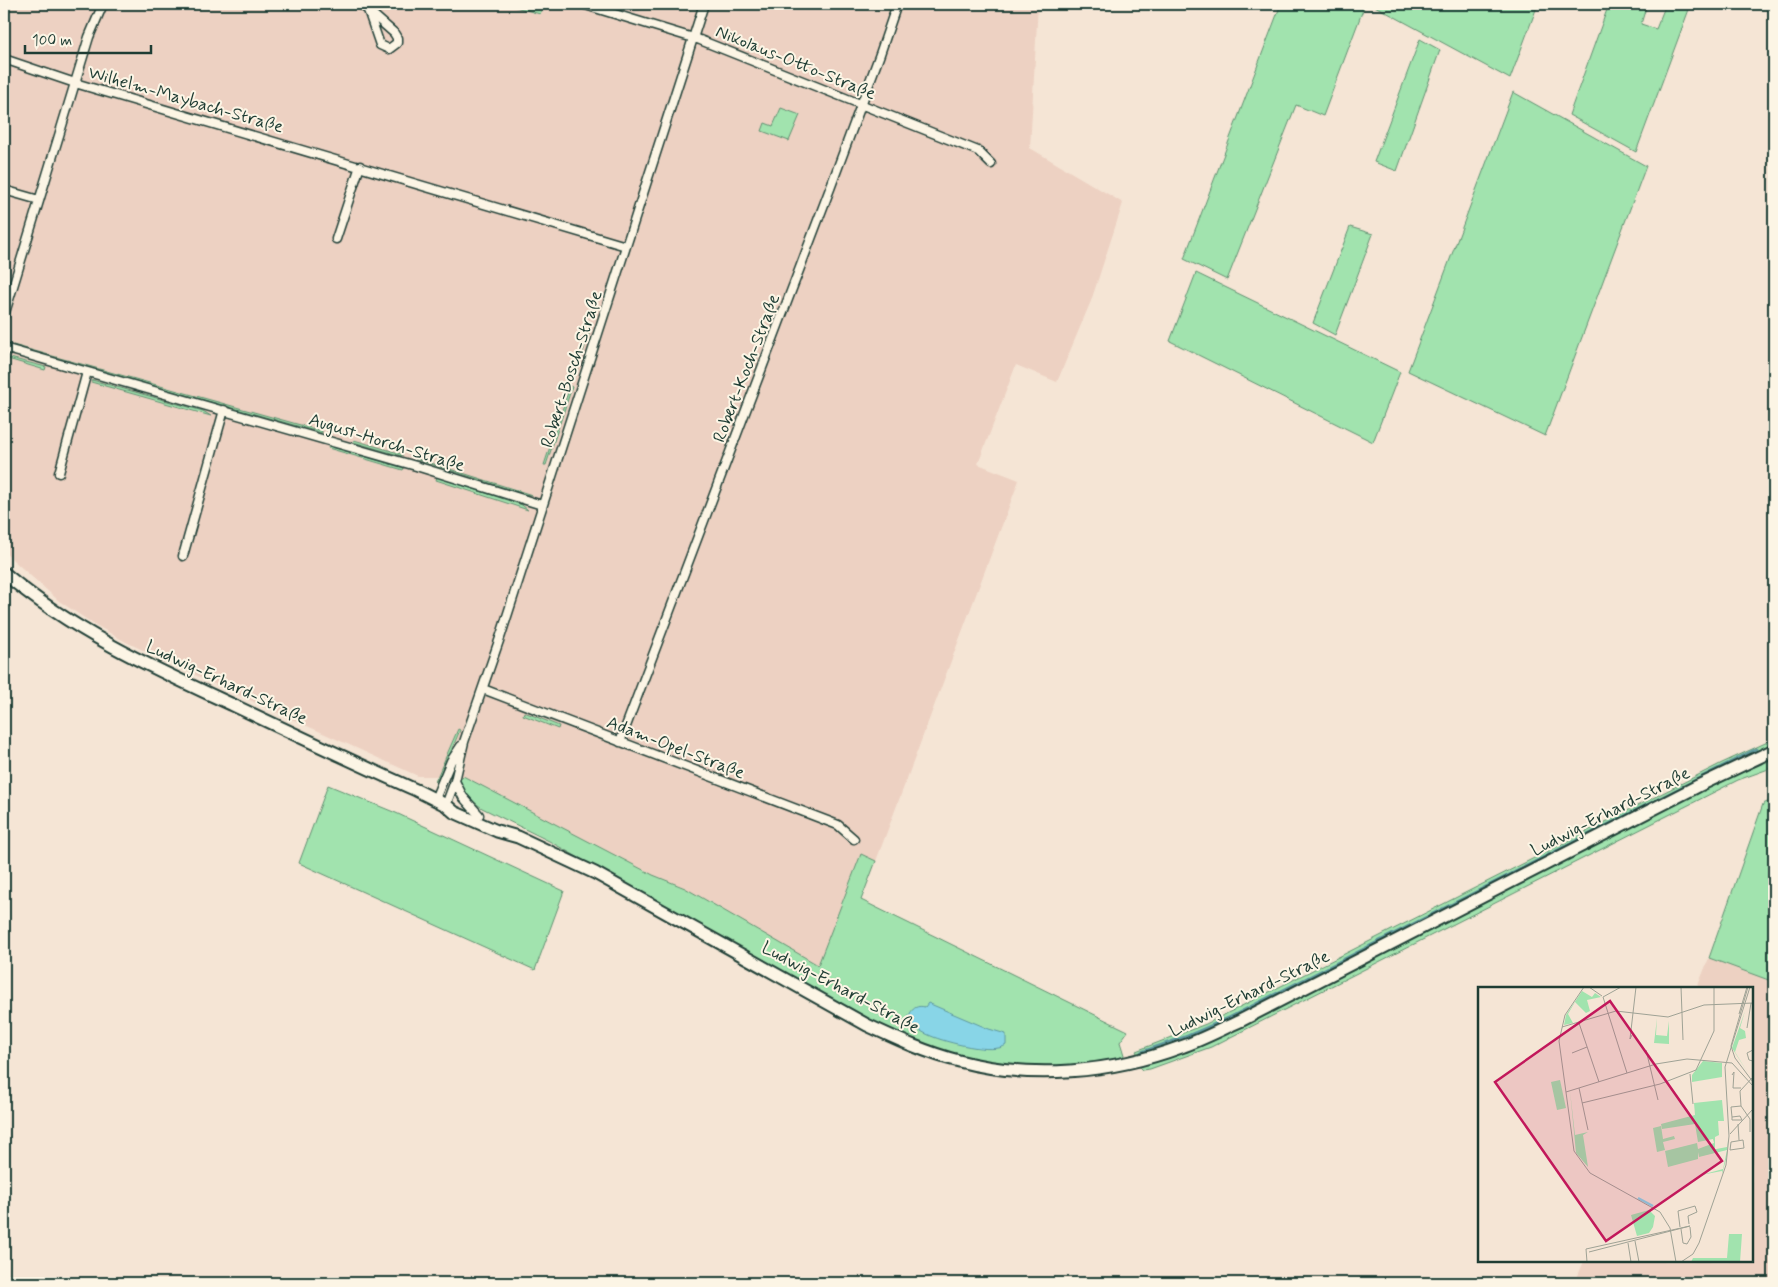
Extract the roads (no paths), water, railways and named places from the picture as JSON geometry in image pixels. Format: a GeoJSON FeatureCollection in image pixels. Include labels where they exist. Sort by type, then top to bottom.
{"type":"FeatureCollection","features":[{"type":"Feature","properties":{"kind":"main road","name":"Ludwig-Erhard-Straße"},"geometry":{"type":"LineString","coordinates":[[4,573],[73,624],[130,656],[440,802],[454,812],[471,820],[565,857],[867,1025],[903,1042],[961,1062],[996,1068],[1053,1071],[1082,1070],[1143,1059],[1182,1047],[1217,1032],[1698,786],[1774,751]]}},
{"type":"Feature","properties":{"kind":"main road","name":"Ludwig-Erhard-Straße"},"geometry":{"type":"LineString","coordinates":[[440,802],[459,806],[500,824],[518,837]]}},
{"type":"Feature","properties":{"kind":"street"},"geometry":{"type":"LineString","coordinates":[[4,316],[89,37],[103,4]]}},
{"type":"Feature","properties":{"kind":"street"},"geometry":{"type":"LineString","coordinates":[[361,4],[368,10],[397,38],[397,43],[393,47],[389,49],[380,45],[368,10]]}},
{"type":"Feature","properties":{"kind":"street","name":"Nikolaus-Otto-Straße"},"geometry":{"type":"LineString","coordinates":[[582,4],[721,47],[978,151],[991,164]]}},
{"type":"Feature","properties":{"kind":"street","name":"Robert-Bosch-Straße"},"geometry":{"type":"LineString","coordinates":[[440,802],[455,781],[464,742],[483,689],[704,4]]}},
{"type":"Feature","properties":{"kind":"street","name":"Robert-Koch-Straße"},"geometry":{"type":"LineString","coordinates":[[620,742],[861,105],[896,4]]}},
{"type":"Feature","properties":{"kind":"street","name":"Wilhelm-Maybach-Straße"},"geometry":{"type":"LineString","coordinates":[[4,59],[75,83],[626,246]]}},
{"type":"Feature","properties":{"kind":"street"},"geometry":{"type":"LineString","coordinates":[[336,239],[360,166]]}},
{"type":"Feature","properties":{"kind":"street"},"geometry":{"type":"LineString","coordinates":[[4,190],[39,200]]}},
{"type":"Feature","properties":{"kind":"street","name":"August-Horch-Straße"},"geometry":{"type":"LineString","coordinates":[[4,348],[412,464],[542,505]]}},
{"type":"Feature","properties":{"kind":"street"},"geometry":{"type":"LineString","coordinates":[[59,473],[87,372]]}},
{"type":"Feature","properties":{"kind":"street"},"geometry":{"type":"LineString","coordinates":[[182,556],[224,410]]}},
{"type":"Feature","properties":{"kind":"street","name":"Adam-Opel-Straße"},"geometry":{"type":"LineString","coordinates":[[483,689],[838,825],[854,838]]}},
{"type":"Feature","properties":{"kind":"street","name":"Robert-Bosch-Straße"},"geometry":{"type":"LineString","coordinates":[[440,802],[451,761],[464,742]]}},
{"type":"Feature","properties":{"kind":"street"},"geometry":{"type":"LineString","coordinates":[[455,781],[460,793],[479,815]]}},
{"type":"Feature","properties":{"kind":"water"},"geometry":{"type":"Polygon","coordinates":[[[928,1003],[989,1029],[1006,1034],[1006,1045],[991,1049],[958,1044],[931,1036],[907,1024],[912,1010],[921,1006],[925,1007],[928,1003]]]}},
{"type":"Feature","properties":{"kind":"waterway"},"geometry":{"type":"LineString","coordinates":[[1141,1052],[1187,1036],[1228,1018],[1756,749]]}}]}
